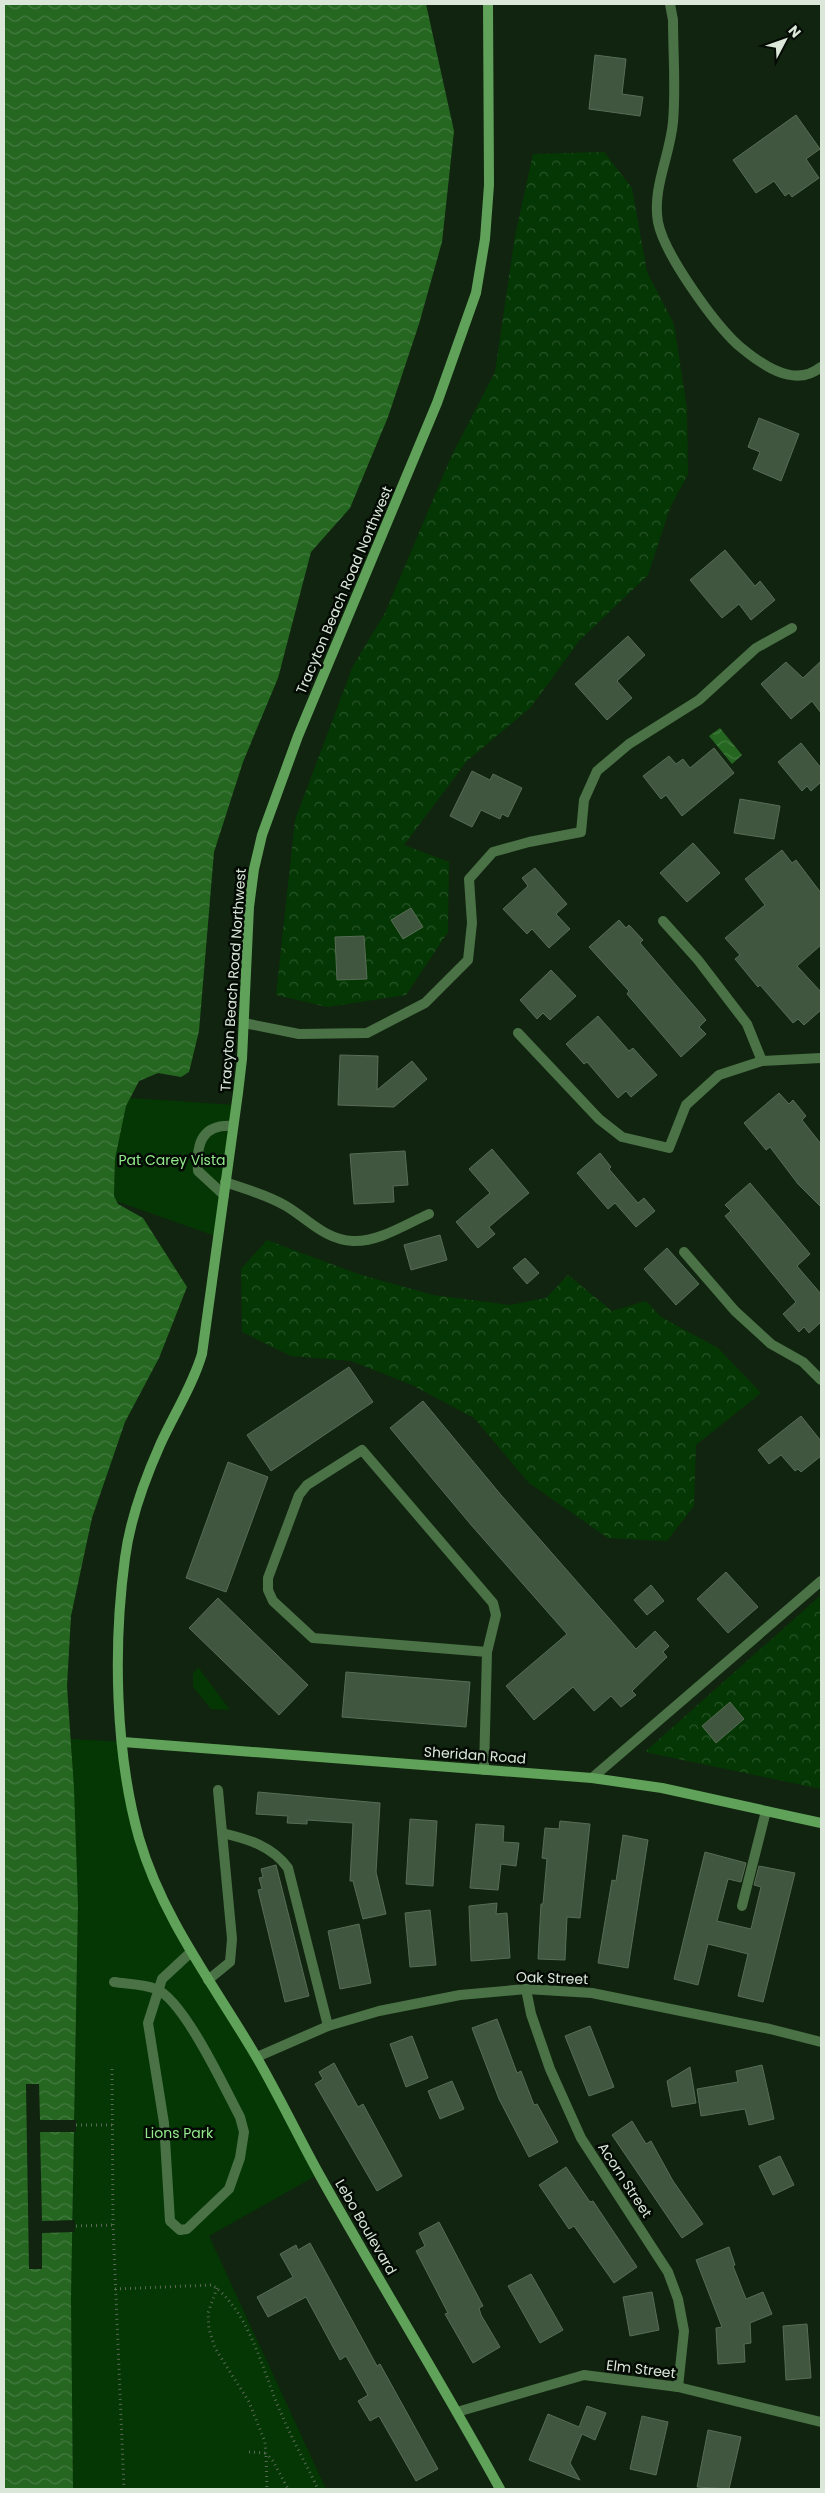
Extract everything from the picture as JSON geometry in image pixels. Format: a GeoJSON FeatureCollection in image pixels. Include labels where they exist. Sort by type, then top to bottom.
{"type":"FeatureCollection","features":[{"type":"Feature","properties":{"kind":"main road","name":"Tracyton Beach Road Northwest"},"geometry":{"type":"LineString","coordinates":[[122,1742],[119,1632],[125,1556],[143,1488],[161,1444],[194,1379],[202,1354],[242,1059],[249,907],[262,835],[298,736],[437,403],[476,293],[485,239],[488,204],[488,4]]}},
{"type":"Feature","properties":{"kind":"main road","name":"Sheridan Road"},"geometry":{"type":"LineString","coordinates":[[122,1742],[592,1778],[662,1788],[821,1824]]}},
{"type":"Feature","properties":{"kind":"main road","name":"Lebo Boulevard"},"geometry":{"type":"LineString","coordinates":[[122,1742],[128,1790],[140,1842],[162,1896],[191,1952],[257,2057],[319,2174],[500,2489]]}},
{"type":"Feature","properties":{"kind":"street"},"geometry":{"type":"LineString","coordinates":[[670,4],[673,20],[673,122],[656,197],[658,224],[671,253],[696,292],[716,322],[738,346],[768,367],[793,377],[814,372],[821,367]]}},
{"type":"Feature","properties":{"kind":"street"},"geometry":{"type":"LineString","coordinates":[[244,1023],[299,1034],[367,1033],[425,1003],[468,960],[472,923],[469,879],[493,852],[529,842],[581,832],[584,800],[597,771],[629,744],[699,700],[756,648],[792,628]]}},
{"type":"Feature","properties":{"kind":"street"},"geometry":{"type":"LineString","coordinates":[[663,921],[698,960],[747,1024],[762,1061]]}},
{"type":"Feature","properties":{"kind":"street"},"geometry":{"type":"LineString","coordinates":[[518,1033],[599,1120],[622,1137],[670,1148],[686,1105],[719,1075],[762,1061],[821,1058]]}},
{"type":"Feature","properties":{"kind":"street"},"geometry":{"type":"LineString","coordinates":[[224,1195],[198,1171],[197,1159],[201,1140],[206,1132],[216,1127],[233,1126]]}},
{"type":"Feature","properties":{"kind":"street"},"geometry":{"type":"LineString","coordinates":[[225,1182],[286,1206],[314,1227],[336,1238],[354,1241],[370,1239],[429,1214]]}},
{"type":"Feature","properties":{"kind":"street"},"geometry":{"type":"LineString","coordinates":[[684,1252],[735,1311],[771,1344],[803,1362],[821,1380]]}},
{"type":"Feature","properties":{"kind":"street"},"geometry":{"type":"LineString","coordinates":[[484,1770],[487,1652],[496,1615],[493,1603],[362,1450],[307,1486],[299,1495],[268,1578],[268,1590],[273,1601],[306,1634],[313,1638],[487,1652]]}},
{"type":"Feature","properties":{"kind":"street"},"geometry":{"type":"LineString","coordinates":[[592,1778],[821,1581]]}},
{"type":"Feature","properties":{"kind":"street"},"geometry":{"type":"LineString","coordinates":[[208,1980],[230,1962],[232,1939],[218,1790]]}},
{"type":"Feature","properties":{"kind":"street"},"geometry":{"type":"LineString","coordinates":[[742,1906],[766,1811]]}},
{"type":"Feature","properties":{"kind":"street"},"geometry":{"type":"LineString","coordinates":[[222,1834],[247,1839],[262,1846],[280,1857],[288,1868],[328,2026]]}},
{"type":"Feature","properties":{"kind":"street"},"geometry":{"type":"LineString","coordinates":[[114,1982],[157,1989],[172,2003],[195,2033],[240,2117],[244,2132],[240,2158],[229,2189],[187,2229],[180,2230],[170,2221],[164,2123],[148,2023],[157,1989],[162,1980],[191,1952]]}},
{"type":"Feature","properties":{"kind":"street","name":"Oak Street"},"geometry":{"type":"LineString","coordinates":[[257,2057],[328,2026],[379,2011],[460,1995],[526,1989],[592,1993],[770,2029],[821,2042]]}},
{"type":"Feature","properties":{"kind":"street","name":"Acorn Street"},"geometry":{"type":"LineString","coordinates":[[526,1989],[531,2014],[550,2069],[581,2138],[668,2272],[678,2300],[684,2330],[678,2387]]}},
{"type":"Feature","properties":{"kind":"street","name":"Elm Street"},"geometry":{"type":"LineString","coordinates":[[457,2412],[584,2376],[678,2387],[821,2422]]}},
{"type":"Feature","properties":{"kind":"path"},"geometry":{"type":"LineString","coordinates":[[112,2069],[113,2225],[124,2489]]}},
{"type":"Feature","properties":{"kind":"path"},"geometry":{"type":"LineString","coordinates":[[76,2125],[112,2125]]}},
{"type":"Feature","properties":{"kind":"path"},"geometry":{"type":"LineString","coordinates":[[76,2226],[113,2225]]}},
{"type":"Feature","properties":{"kind":"path"},"geometry":{"type":"LineString","coordinates":[[115,2289],[212,2285],[217,2288],[237,2312],[258,2353],[280,2412],[318,2489]]}},
{"type":"Feature","properties":{"kind":"path"},"geometry":{"type":"LineString","coordinates":[[217,2288],[208,2313],[209,2329],[214,2348],[249,2402],[265,2442],[267,2489]]}},
{"type":"Feature","properties":{"kind":"path"},"geometry":{"type":"LineString","coordinates":[[248,2452],[266,2454],[273,2461],[288,2489]]}},
{"type":"Feature","properties":{"kind":"green space"},"geometry":{"type":"Polygon","coordinates":[[[604,152],[632,188],[647,272],[674,324],[687,409],[688,474],[670,508],[648,575],[579,641],[531,707],[467,761],[404,845],[449,862],[448,932],[406,995],[327,1007],[276,995],[295,820],[353,666],[385,613],[451,457],[495,372],[515,236],[533,154],[604,152]]]}},
{"type":"Feature","properties":{"kind":"green space","name":"Pat Carey Vista"},"geometry":{"type":"Polygon","coordinates":[[[130,1098],[236,1105],[218,1237],[116,1201],[114,1196],[115,1159],[126,1106],[130,1098]]]}},
{"type":"Feature","properties":{"kind":"green space"},"geometry":{"type":"Polygon","coordinates":[[[267,1240],[358,1274],[433,1295],[510,1305],[546,1298],[568,1275],[612,1311],[646,1301],[661,1317],[718,1348],[761,1393],[696,1445],[694,1506],[667,1541],[608,1538],[529,1483],[474,1418],[412,1385],[351,1361],[291,1356],[242,1332],[241,1269],[267,1240]]]}},
{"type":"Feature","properties":{"kind":"green space"},"geometry":{"type":"Polygon","coordinates":[[[821,1595],[821,1789],[645,1752],[821,1595]]]}},
{"type":"Feature","properties":{"kind":"green space"},"geometry":{"type":"Polygon","coordinates":[[[198,1667],[230,1710],[211,1709],[193,1687],[193,1674],[198,1667]]]}},
{"type":"Feature","properties":{"kind":"green space","name":"Lions Park"},"geometry":{"type":"Polygon","coordinates":[[[71,1739],[123,1742],[128,1790],[154,1880],[319,2174],[209,2236],[326,2489],[73,2489],[71,2298],[78,1904],[71,1739]]]}},
{"type":"Feature","properties":{"kind":"water"},"geometry":{"type":"Polygon","coordinates":[[[4,4],[426,4],[454,131],[442,242],[419,324],[388,417],[350,508],[311,552],[278,678],[243,762],[214,852],[199,1031],[189,1072],[181,1077],[158,1073],[139,1081],[126,1106],[115,1159],[114,1196],[118,1204],[143,1218],[187,1287],[159,1358],[125,1422],[92,1518],[71,1616],[67,1686],[74,1788],[78,1904],[71,2298],[73,2489],[4,2489],[4,4]]]}},
{"type":"Feature","properties":{"kind":"water"},"geometry":{"type":"Polygon","coordinates":[[[720,728],[742,755],[732,764],[709,736],[720,728]]]}},
{"type":"Feature","properties":{"kind":"pier"},"geometry":{"type":"Polygon","coordinates":[[[26,2084],[39,2084],[40,2120],[76,2120],[76,2132],[40,2132],[42,2221],[75,2220],[75,2232],[42,2233],[42,2269],[29,2269],[26,2084]]]}},
{"type":"Feature","properties":{"kind":"building"},"geometry":{"type":"Polygon","coordinates":[[[595,55],[626,59],[622,94],[643,97],[640,116],[589,109],[595,55]]]}},
{"type":"Feature","properties":{"kind":"building"},"geometry":{"type":"Polygon","coordinates":[[[796,115],[820,149],[806,159],[819,178],[792,197],[789,193],[785,196],[774,181],[756,193],[733,160],[796,115]]]}},
{"type":"Feature","properties":{"kind":"building"},"geometry":{"type":"Polygon","coordinates":[[[759,418],[799,434],[781,481],[753,469],[760,452],[748,447],[759,418]]]}},
{"type":"Feature","properties":{"kind":"building"},"geometry":{"type":"Polygon","coordinates":[[[725,550],[755,586],[760,581],[775,600],[751,620],[739,604],[722,618],[690,580],[725,550]]]}},
{"type":"Feature","properties":{"kind":"building"},"geometry":{"type":"Polygon","coordinates":[[[628,636],[645,655],[617,681],[632,698],[607,720],[575,684],[628,636]]]}},
{"type":"Feature","properties":{"kind":"building"},"geometry":{"type":"Polygon","coordinates":[[[821,661],[821,713],[812,701],[791,719],[761,684],[786,662],[803,678],[821,661]]]}},
{"type":"Feature","properties":{"kind":"building"},"geometry":{"type":"Polygon","coordinates":[[[801,743],[821,768],[821,782],[811,791],[807,786],[802,791],[778,762],[801,743]]]}},
{"type":"Feature","properties":{"kind":"building"},"geometry":{"type":"Polygon","coordinates":[[[714,748],[734,773],[682,816],[666,795],[661,799],[643,776],[669,756],[676,764],[683,759],[690,768],[714,748]]]}},
{"type":"Feature","properties":{"kind":"building"},"geometry":{"type":"Polygon","coordinates":[[[472,771],[490,780],[493,774],[522,788],[508,817],[502,814],[500,819],[481,810],[472,827],[450,816],[472,771]]]}},
{"type":"Feature","properties":{"kind":"building"},"geometry":{"type":"Polygon","coordinates":[[[740,799],[780,806],[774,839],[734,833],[740,799]]]}},
{"type":"Feature","properties":{"kind":"building"},"geometry":{"type":"Polygon","coordinates":[[[693,843],[720,873],[687,902],[660,873],[693,843]]]}},
{"type":"Feature","properties":{"kind":"building"},"geometry":{"type":"Polygon","coordinates":[[[782,850],[792,863],[796,860],[821,893],[821,945],[797,966],[821,992],[821,1010],[804,1025],[798,1019],[793,1023],[760,985],[758,987],[735,959],[740,955],[725,938],[765,905],[745,879],[782,850]]]}},
{"type":"Feature","properties":{"kind":"building"},"geometry":{"type":"Polygon","coordinates":[[[535,868],[567,904],[556,914],[570,929],[549,948],[532,929],[527,934],[503,909],[528,886],[522,878],[535,868]]]}},
{"type":"Feature","properties":{"kind":"building"},"geometry":{"type":"Polygon","coordinates":[[[411,908],[423,927],[403,939],[391,920],[411,908]]]}},
{"type":"Feature","properties":{"kind":"building"},"geometry":{"type":"Polygon","coordinates":[[[619,920],[626,928],[629,925],[643,940],[640,943],[706,1020],[699,1027],[706,1034],[681,1057],[627,994],[629,991],[589,947],[619,920]]]}},
{"type":"Feature","properties":{"kind":"building"},"geometry":{"type":"Polygon","coordinates":[[[364,936],[367,979],[337,980],[335,937],[364,936]]]}},
{"type":"Feature","properties":{"kind":"building"},"geometry":{"type":"Polygon","coordinates":[[[551,970],[576,996],[550,1020],[543,1013],[537,1019],[520,1000],[551,970]]]}},
{"type":"Feature","properties":{"kind":"building"},"geometry":{"type":"Polygon","coordinates":[[[598,1016],[629,1051],[633,1048],[657,1075],[631,1097],[626,1091],[618,1098],[587,1062],[584,1064],[566,1044],[598,1016]]]}},
{"type":"Feature","properties":{"kind":"building"},"geometry":{"type":"Polygon","coordinates":[[[340,1055],[378,1056],[377,1090],[412,1061],[427,1079],[394,1107],[338,1105],[340,1055]]]}},
{"type":"Feature","properties":{"kind":"building"},"geometry":{"type":"Polygon","coordinates":[[[779,1093],[789,1104],[793,1100],[806,1116],[802,1120],[821,1144],[821,1207],[798,1184],[770,1147],[766,1150],[744,1123],[779,1093]]]}},
{"type":"Feature","properties":{"kind":"building"},"geometry":{"type":"Polygon","coordinates":[[[492,1149],[529,1193],[489,1227],[495,1234],[478,1248],[456,1222],[490,1193],[469,1169],[492,1149]]]}},
{"type":"Feature","properties":{"kind":"building"},"geometry":{"type":"Polygon","coordinates":[[[405,1151],[408,1185],[393,1186],[394,1202],[354,1204],[350,1154],[405,1151]]]}},
{"type":"Feature","properties":{"kind":"building"},"geometry":{"type":"Polygon","coordinates":[[[600,1153],[611,1167],[609,1169],[638,1203],[644,1198],[655,1211],[636,1227],[615,1203],[608,1209],[577,1173],[600,1153]]]}},
{"type":"Feature","properties":{"kind":"building"},"geometry":{"type":"Polygon","coordinates":[[[750,1183],[810,1254],[797,1266],[821,1294],[821,1322],[809,1333],[804,1327],[799,1332],[783,1314],[796,1302],[725,1216],[731,1211],[725,1205],[750,1183]]]}},
{"type":"Feature","properties":{"kind":"building"},"geometry":{"type":"Polygon","coordinates":[[[440,1235],[447,1260],[411,1270],[404,1245],[440,1235]]]}},
{"type":"Feature","properties":{"kind":"building"},"geometry":{"type":"Polygon","coordinates":[[[667,1248],[699,1284],[676,1305],[644,1269],[667,1248]]]}},
{"type":"Feature","properties":{"kind":"building"},"geometry":{"type":"Polygon","coordinates":[[[525,1258],[539,1273],[527,1284],[513,1268],[525,1258]]]}},
{"type":"Feature","properties":{"kind":"building"},"geometry":{"type":"Polygon","coordinates":[[[349,1367],[373,1402],[271,1471],[247,1435],[349,1367]]]}},
{"type":"Feature","properties":{"kind":"building"},"geometry":{"type":"Polygon","coordinates":[[[423,1401],[501,1495],[636,1649],[655,1631],[669,1646],[663,1652],[667,1657],[632,1691],[636,1695],[621,1707],[611,1696],[594,1711],[573,1687],[534,1720],[506,1686],[567,1634],[472,1526],[390,1428],[423,1401]]]}},
{"type":"Feature","properties":{"kind":"building"},"geometry":{"type":"Polygon","coordinates":[[[801,1416],[821,1441],[821,1456],[801,1472],[798,1469],[795,1471],[781,1455],[769,1464],[758,1450],[801,1416]]]}},
{"type":"Feature","properties":{"kind":"building"},"geometry":{"type":"Polygon","coordinates":[[[228,1462],[268,1477],[226,1592],[186,1578],[228,1462]]]}},
{"type":"Feature","properties":{"kind":"building"},"geometry":{"type":"Polygon","coordinates":[[[726,1572],[758,1607],[728,1633],[697,1599],[726,1572]]]}},
{"type":"Feature","properties":{"kind":"building"},"geometry":{"type":"Polygon","coordinates":[[[651,1585],[664,1601],[647,1615],[634,1600],[651,1585]]]}},
{"type":"Feature","properties":{"kind":"building"},"geometry":{"type":"Polygon","coordinates":[[[218,1598],[308,1685],[279,1715],[189,1628],[218,1598]]]}},
{"type":"Feature","properties":{"kind":"building"},"geometry":{"type":"Polygon","coordinates":[[[346,1672],[470,1682],[466,1727],[342,1717],[346,1672]]]}},
{"type":"Feature","properties":{"kind":"building"},"geometry":{"type":"Polygon","coordinates":[[[730,1702],[744,1719],[716,1743],[702,1726],[730,1702]]]}},
{"type":"Feature","properties":{"kind":"building"},"geometry":{"type":"Polygon","coordinates":[[[258,1792],[380,1803],[376,1872],[386,1914],[363,1919],[353,1881],[350,1881],[353,1823],[307,1820],[307,1824],[287,1823],[288,1816],[256,1814],[258,1792]]]}},
{"type":"Feature","properties":{"kind":"building"},"geometry":{"type":"Polygon","coordinates":[[[410,1819],[437,1821],[433,1886],[406,1884],[410,1819]]]}},
{"type":"Feature","properties":{"kind":"building"},"geometry":{"type":"Polygon","coordinates":[[[560,1821],[590,1824],[580,1918],[567,1917],[565,1960],[538,1959],[541,1904],[543,1904],[547,1859],[542,1858],[545,1828],[559,1829],[560,1821]]]}},
{"type":"Feature","properties":{"kind":"building"},"geometry":{"type":"Polygon","coordinates":[[[476,1824],[504,1826],[503,1842],[519,1843],[516,1866],[501,1864],[498,1890],[470,1888],[476,1824]]]}},
{"type":"Feature","properties":{"kind":"building"},"geometry":{"type":"Polygon","coordinates":[[[623,1835],[648,1840],[628,1968],[598,1963],[612,1880],[616,1881],[623,1835]]]}},
{"type":"Feature","properties":{"kind":"building"},"geometry":{"type":"Polygon","coordinates":[[[705,1852],[746,1863],[741,1882],[728,1879],[717,1921],[751,1929],[761,1887],[754,1885],[759,1866],[795,1873],[763,2002],[738,1996],[748,1954],[708,1944],[698,1985],[674,1979],[705,1852]]]}},
{"type":"Feature","properties":{"kind":"building"},"geometry":{"type":"Polygon","coordinates":[[[276,1865],[309,1996],[285,2002],[258,1890],[262,1889],[259,1878],[263,1877],[261,1869],[276,1865]]]}},
{"type":"Feature","properties":{"kind":"building"},"geometry":{"type":"Polygon","coordinates":[[[497,1903],[496,1914],[507,1913],[510,1958],[471,1961],[469,1906],[497,1903]]]}},
{"type":"Feature","properties":{"kind":"building"},"geometry":{"type":"Polygon","coordinates":[[[430,1910],[436,1965],[410,1967],[405,1913],[430,1910]]]}},
{"type":"Feature","properties":{"kind":"building"},"geometry":{"type":"Polygon","coordinates":[[[359,1924],[371,1983],[340,1989],[328,1931],[359,1924]]]}},
{"type":"Feature","properties":{"kind":"building"},"geometry":{"type":"Polygon","coordinates":[[[497,2019],[517,2073],[521,2071],[534,2105],[537,2104],[558,2142],[529,2157],[499,2099],[472,2028],[497,2019]]]}},
{"type":"Feature","properties":{"kind":"building"},"geometry":{"type":"Polygon","coordinates":[[[590,2026],[614,2087],[589,2096],[565,2036],[590,2026]]]}},
{"type":"Feature","properties":{"kind":"building"},"geometry":{"type":"Polygon","coordinates":[[[412,2036],[428,2078],[406,2087],[390,2044],[412,2036]]]}},
{"type":"Feature","properties":{"kind":"building"},"geometry":{"type":"Polygon","coordinates":[[[334,2063],[358,2107],[363,2104],[402,2176],[377,2191],[315,2084],[323,2079],[319,2072],[334,2063]]]}},
{"type":"Feature","properties":{"kind":"building"},"geometry":{"type":"Polygon","coordinates":[[[762,2065],[774,2119],[749,2125],[745,2109],[701,2116],[697,2089],[738,2082],[736,2071],[762,2065]]]}},
{"type":"Feature","properties":{"kind":"building"},"geometry":{"type":"Polygon","coordinates":[[[690,2067],[696,2103],[672,2107],[667,2081],[690,2067]]]}},
{"type":"Feature","properties":{"kind":"building"},"geometry":{"type":"Polygon","coordinates":[[[452,2081],[464,2109],[440,2119],[428,2091],[452,2081]]]}},
{"type":"Feature","properties":{"kind":"building"},"geometry":{"type":"Polygon","coordinates":[[[632,2121],[646,2144],[651,2141],[673,2181],[703,2224],[682,2238],[612,2135],[632,2121]]]}},
{"type":"Feature","properties":{"kind":"building"},"geometry":{"type":"Polygon","coordinates":[[[780,2156],[794,2185],[773,2195],[759,2166],[780,2156]]]}},
{"type":"Feature","properties":{"kind":"building"},"geometry":{"type":"Polygon","coordinates":[[[566,2167],[590,2202],[593,2201],[637,2267],[614,2283],[574,2226],[569,2229],[539,2185],[566,2167]]]}},
{"type":"Feature","properties":{"kind":"building"},"geometry":{"type":"Polygon","coordinates":[[[439,2222],[483,2306],[479,2308],[481,2315],[500,2347],[473,2363],[445,2314],[448,2313],[416,2251],[425,2246],[419,2233],[439,2222]]]}},
{"type":"Feature","properties":{"kind":"building"},"geometry":{"type":"Polygon","coordinates":[[[310,2243],[377,2366],[380,2364],[438,2469],[416,2481],[379,2416],[370,2421],[358,2401],[368,2395],[346,2356],[340,2360],[306,2297],[268,2317],[257,2297],[293,2277],[280,2254],[296,2245],[298,2250],[310,2243]]]}},
{"type":"Feature","properties":{"kind":"building"},"geometry":{"type":"Polygon","coordinates":[[[729,2247],[735,2265],[733,2266],[746,2299],[763,2292],[772,2314],[750,2323],[751,2343],[744,2344],[745,2362],[718,2364],[716,2328],[722,2327],[696,2260],[729,2247]]]}},
{"type":"Feature","properties":{"kind":"building"},"geometry":{"type":"Polygon","coordinates":[[[531,2274],[563,2330],[540,2343],[508,2286],[531,2274]]]}},
{"type":"Feature","properties":{"kind":"building"},"geometry":{"type":"Polygon","coordinates":[[[652,2292],[659,2330],[630,2336],[623,2297],[652,2292]]]}},
{"type":"Feature","properties":{"kind":"building"},"geometry":{"type":"Polygon","coordinates":[[[807,2324],[811,2378],[786,2380],[783,2326],[807,2324]]]}},
{"type":"Feature","properties":{"kind":"building"},"geometry":{"type":"Polygon","coordinates":[[[587,2406],[606,2413],[595,2440],[582,2434],[570,2463],[580,2480],[529,2460],[548,2414],[579,2427],[587,2406]]]}},
{"type":"Feature","properties":{"kind":"building"},"geometry":{"type":"Polygon","coordinates":[[[642,2416],[668,2422],[656,2475],[630,2469],[642,2416]]]}},
{"type":"Feature","properties":{"kind":"building"},"geometry":{"type":"Polygon","coordinates":[[[708,2430],[741,2437],[729,2489],[697,2487],[708,2430]]]}}]}
